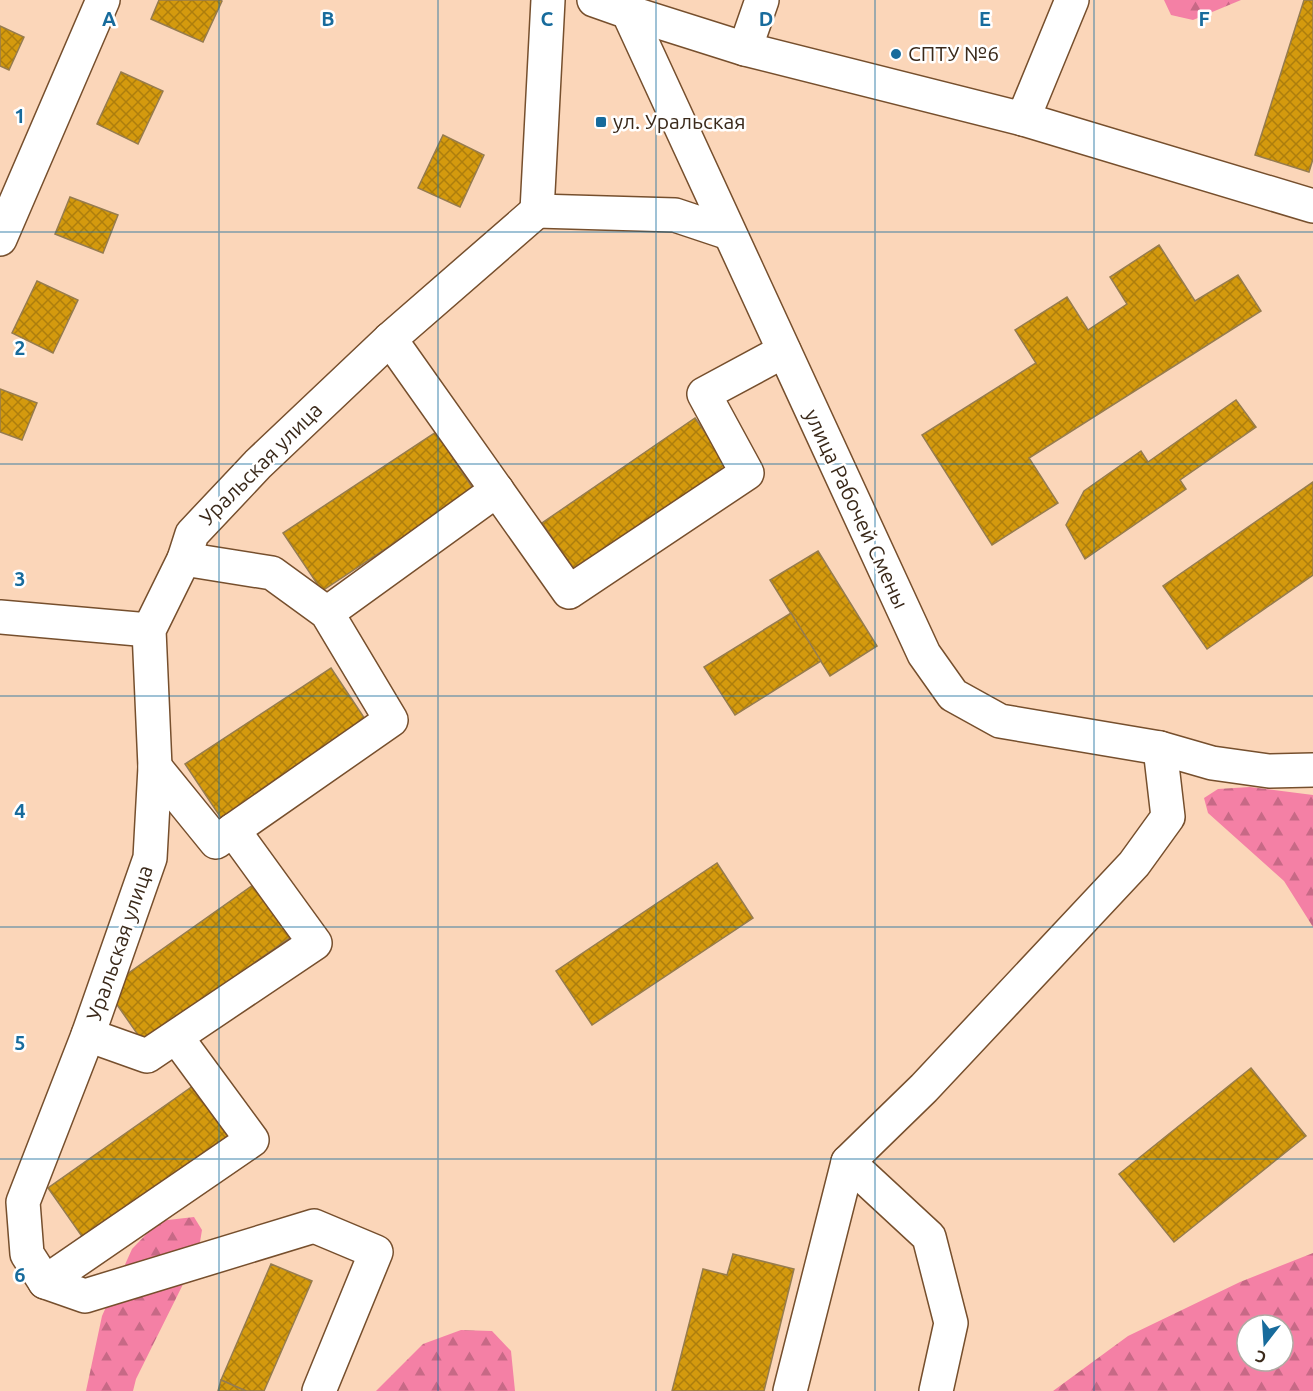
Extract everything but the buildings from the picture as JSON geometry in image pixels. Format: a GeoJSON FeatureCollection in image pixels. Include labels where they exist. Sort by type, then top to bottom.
{"type":"FeatureCollection","features":[{"type":"Feature","properties":{"kind":"street"},"geometry":{"type":"LineString","coordinates":[[0,239],[103,0]]}},
{"type":"Feature","properties":{"kind":"street"},"geometry":{"type":"LineString","coordinates":[[548,0],[537,211],[675,215],[729,233]]}},
{"type":"Feature","properties":{"kind":"street"},"geometry":{"type":"LineString","coordinates":[[594,0],[746,49],[1023,119],[1313,206]]}},
{"type":"Feature","properties":{"kind":"street"},"geometry":{"type":"LineString","coordinates":[[746,49],[762,0]]}},
{"type":"Feature","properties":{"kind":"street"},"geometry":{"type":"LineString","coordinates":[[1023,119],[1072,0]]}},
{"type":"Feature","properties":{"kind":"street","name":"улица Рабочей Смены"},"geometry":{"type":"LineString","coordinates":[[628,12],[924,654],[953,695],[1000,721],[1160,748],[1212,764],[1269,771],[1313,770]]}},
{"type":"Feature","properties":{"kind":"street","name":"Уральская улица"},"geometry":{"type":"LineString","coordinates":[[45,1282],[27,1254],[23,1202],[88,1035],[150,858],[155,767],[149,630],[184,558],[192,534],[258,464],[390,339],[537,211]]}},
{"type":"Feature","properties":{"kind":"street"},"geometry":{"type":"LineString","coordinates":[[390,339],[569,592],[747,473],[704,394],[784,351]]}},
{"type":"Feature","properties":{"kind":"street"},"geometry":{"type":"LineString","coordinates":[[327,613],[497,490]]}},
{"type":"Feature","properties":{"kind":"street"},"geometry":{"type":"LineString","coordinates":[[155,767],[216,842],[391,720],[327,613],[272,573],[184,558]]}},
{"type":"Feature","properties":{"kind":"street"},"geometry":{"type":"LineString","coordinates":[[0,617],[149,630]]}},
{"type":"Feature","properties":{"kind":"street"},"geometry":{"type":"LineString","coordinates":[[790,1391],[848,1162],[924,1088],[1134,864],[1168,817],[1160,748]]}},
{"type":"Feature","properties":{"kind":"street"},"geometry":{"type":"LineString","coordinates":[[88,1035],[147,1056],[177,1038],[315,943],[233,830]]}},
{"type":"Feature","properties":{"kind":"street"},"geometry":{"type":"LineString","coordinates":[[45,1282],[252,1140],[177,1038]]}},
{"type":"Feature","properties":{"kind":"street"},"geometry":{"type":"LineString","coordinates":[[848,1162],[929,1237],[951,1323],[936,1391]]}},
{"type":"Feature","properties":{"kind":"street"},"geometry":{"type":"LineString","coordinates":[[45,1282],[85,1296],[314,1226],[376,1252],[320,1391]]}},
{"type":"Feature","properties":{"kind":"green space"},"geometry":{"type":"Polygon","coordinates":[[[1164,0],[1241,0],[1193,20],[1171,15],[1164,0]]]}},
{"type":"Feature","properties":{"kind":"green space"},"geometry":{"type":"Polygon","coordinates":[[[1250,787],[1313,795],[1313,927],[1284,881],[1208,813],[1204,798],[1218,789],[1250,787]]]}},
{"type":"Feature","properties":{"kind":"green space"},"geometry":{"type":"Polygon","coordinates":[[[194,1217],[202,1230],[198,1254],[136,1379],[133,1391],[86,1391],[102,1316],[132,1249],[159,1221],[194,1217]]]}},
{"type":"Feature","properties":{"kind":"green space"},"geometry":{"type":"Polygon","coordinates":[[[1313,1253],[1313,1391],[1053,1391],[1128,1336],[1240,1282],[1313,1253]]]}},
{"type":"Feature","properties":{"kind":"green space"},"geometry":{"type":"Polygon","coordinates":[[[461,1330],[492,1331],[511,1351],[515,1391],[376,1391],[423,1344],[461,1330]]]}},
{"type":"Feature","properties":{"kind":"place","name":"СПТУ №6"},"geometry":{"type":"Point","coordinates":[896,54]}},
{"type":"Feature","properties":{"kind":"place","name":"ул. Уральская"},"geometry":{"type":"Point","coordinates":[601,122]}}]}
